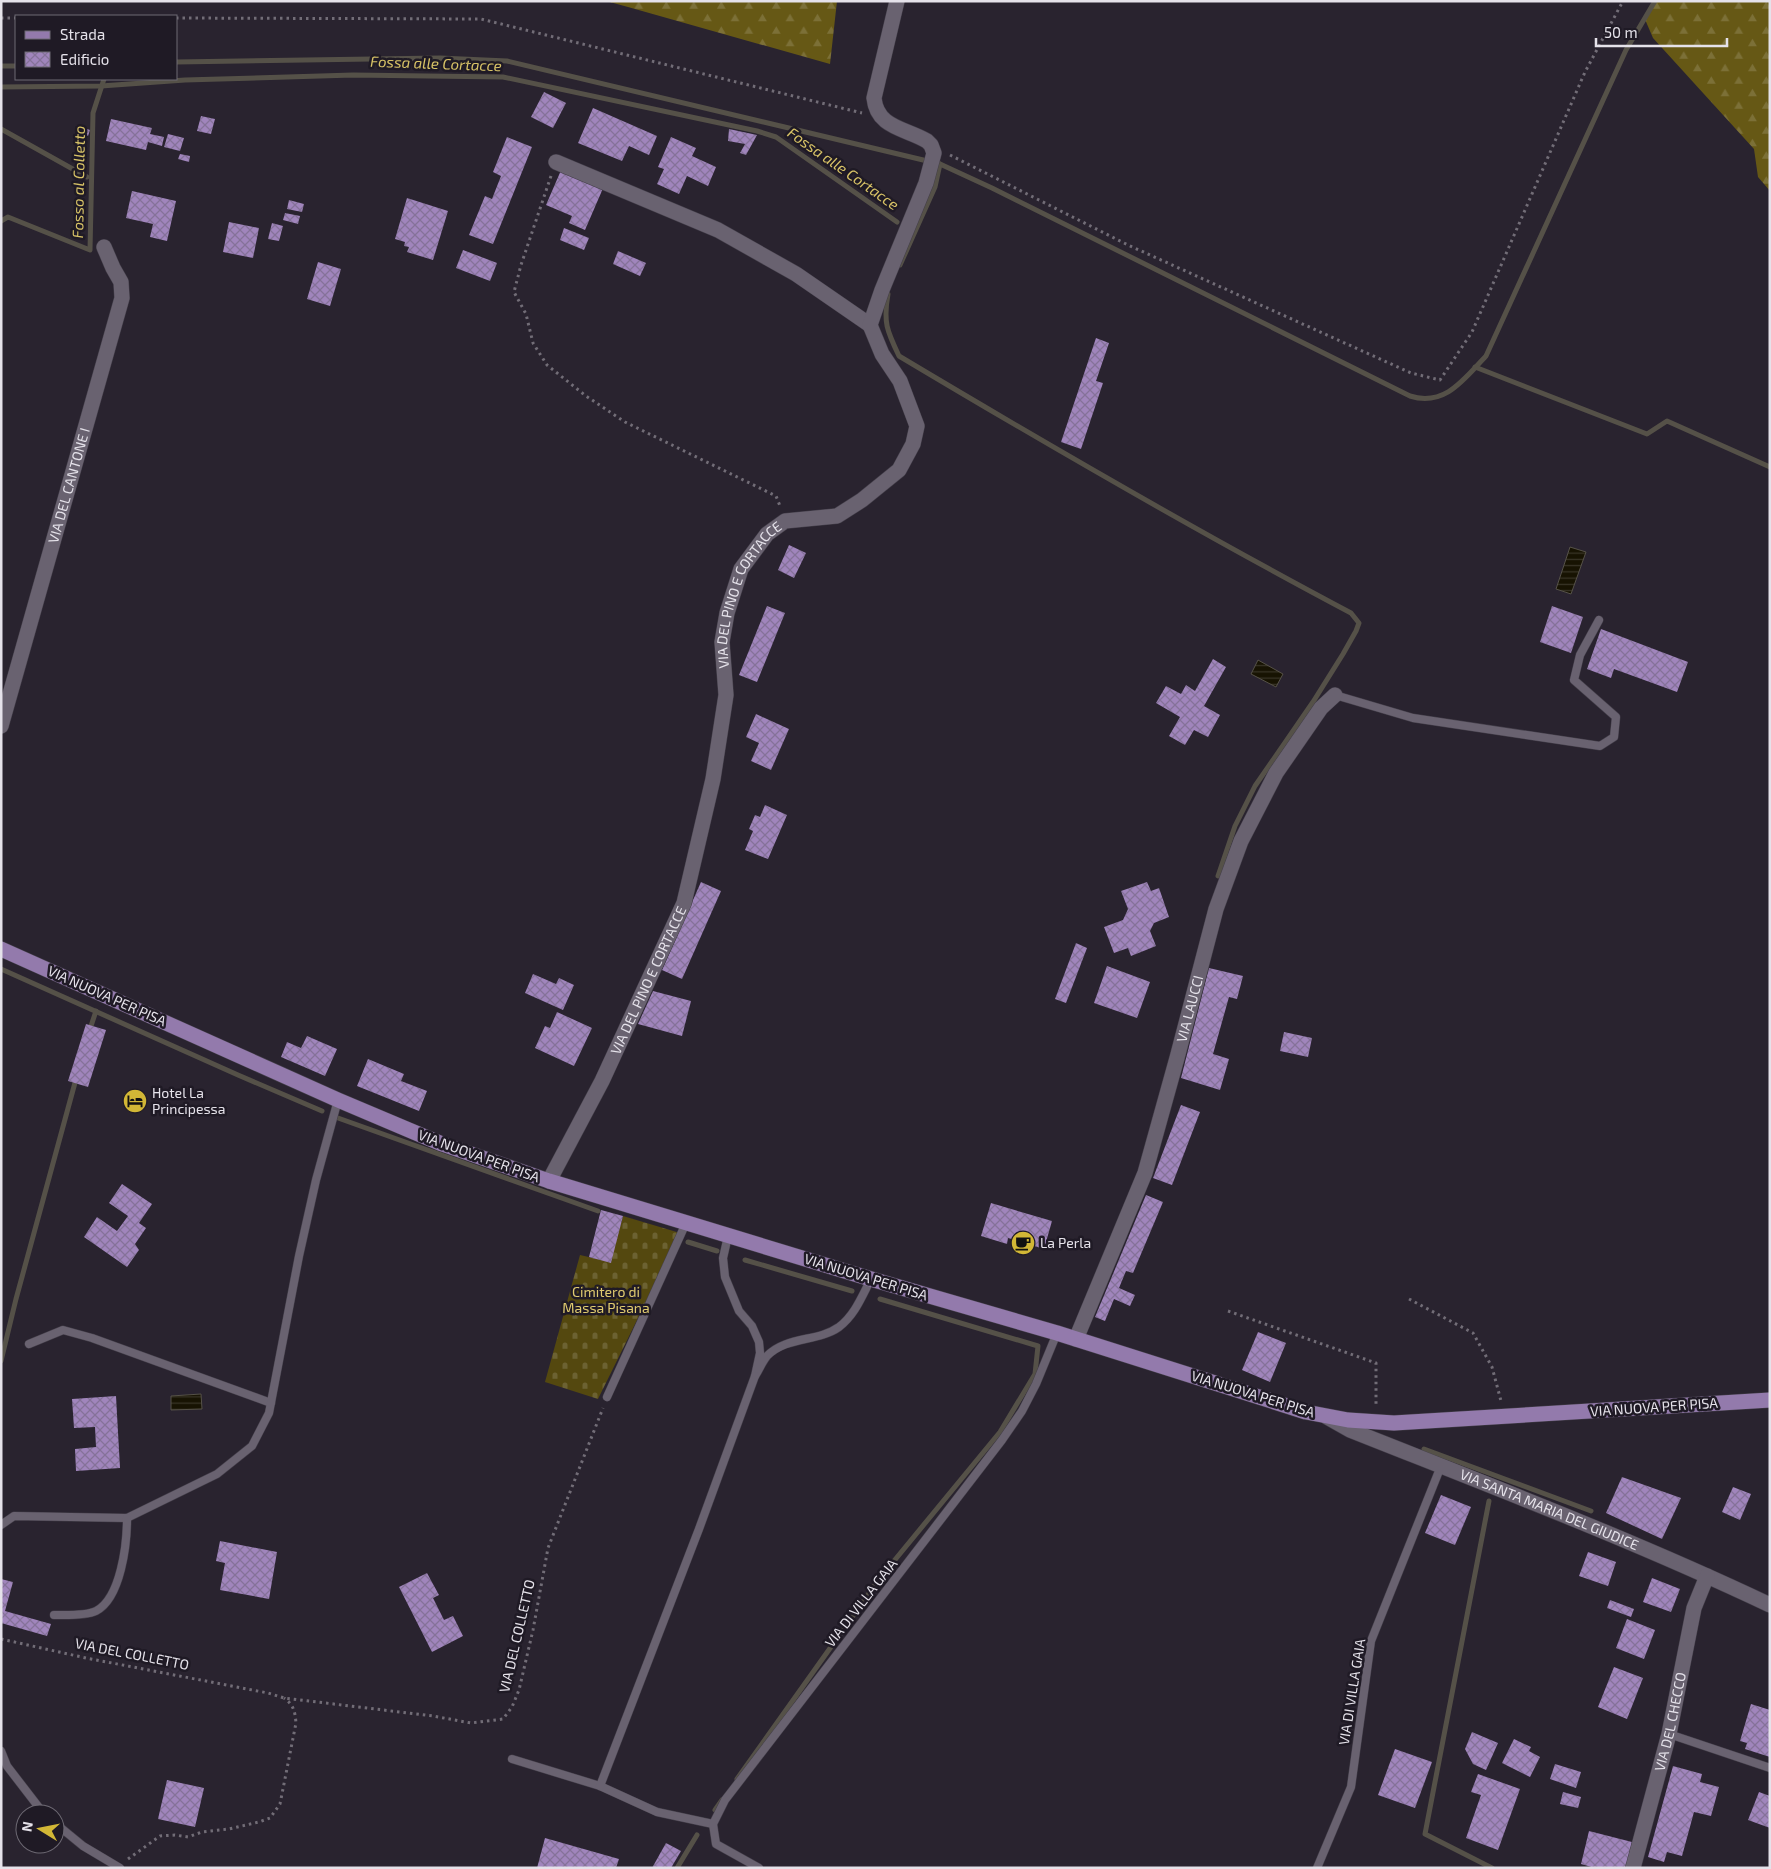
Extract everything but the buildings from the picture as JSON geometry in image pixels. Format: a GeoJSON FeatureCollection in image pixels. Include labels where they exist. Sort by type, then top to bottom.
{"type":"FeatureCollection","features":[{"type":"Feature","properties":{"kind":"main road","name":"VIA NUOVA PER PISA"},"geometry":{"type":"LineString","coordinates":[[1,948],[338,1100],[442,1144],[549,1181],[871,1279],[1057,1333],[1283,1405],[1327,1417],[1375,1422],[1770,1400]]}},
{"type":"Feature","properties":{"kind":"street"},"geometry":{"type":"LineString","coordinates":[[556,162],[718,230],[796,274],[870,325],[882,290],[926,183],[932,155],[920,137],[891,125],[880,117],[875,108],[874,98],[897,1]]}},
{"type":"Feature","properties":{"kind":"street","name":"VIA DEL CANTONE I"},"geometry":{"type":"LineString","coordinates":[[1,726],[122,298],[121,282],[104,247]]}},
{"type":"Feature","properties":{"kind":"street","name":"VIA DEL PINO E CORTACCE"},"geometry":{"type":"LineString","coordinates":[[549,1181],[602,1081],[684,903],[713,779],[726,695],[722,642],[727,613],[740,569],[767,534],[785,521],[837,516],[862,500],[899,470],[913,444],[917,426],[900,381],[882,354],[870,325]]}},
{"type":"Feature","properties":{"kind":"street","name":"VIA LAUCCI"},"geometry":{"type":"LineString","coordinates":[[1076,1339],[1145,1173],[1216,910],[1241,841],[1276,773],[1321,708],[1335,694]]}},
{"type":"Feature","properties":{"kind":"street","name":"VIA SANTA MARIA DEL GIUDICE"},"geometry":{"type":"LineString","coordinates":[[1327,1417],[1350,1430],[1707,1576],[1770,1605]]}},
{"type":"Feature","properties":{"kind":"street","name":"VIA DEL CHECCO"},"geometry":{"type":"LineString","coordinates":[[1633,1868],[1669,1734],[1694,1608],[1707,1576]]}},
{"type":"Feature","properties":{"kind":"lane"},"geometry":{"type":"LineString","coordinates":[[1335,694],[1414,718],[1600,746],[1614,737],[1616,717],[1574,680],[1580,655],[1599,620]]}},
{"type":"Feature","properties":{"kind":"lane"},"geometry":{"type":"LineString","coordinates":[[1,1525],[14,1516],[127,1518],[217,1474],[252,1446],[269,1413],[299,1256],[316,1180],[338,1100]]}},
{"type":"Feature","properties":{"kind":"lane"},"geometry":{"type":"LineString","coordinates":[[607,1397],[686,1223]]}},
{"type":"Feature","properties":{"kind":"lane"},"geometry":{"type":"LineString","coordinates":[[600,1786],[699,1529],[755,1376],[760,1353],[759,1342],[752,1326],[739,1311],[725,1277],[723,1258],[728,1236]]}},
{"type":"Feature","properties":{"kind":"lane"},"geometry":{"type":"LineString","coordinates":[[755,1376],[767,1356],[779,1348],[791,1342],[818,1336],[837,1328],[854,1312],[871,1279]]}},
{"type":"Feature","properties":{"kind":"lane"},"geometry":{"type":"LineString","coordinates":[[29,1344],[63,1330],[92,1338],[271,1403]]}},
{"type":"Feature","properties":{"kind":"lane","name":"VIA DI VILLA GAIA"},"geometry":{"type":"LineString","coordinates":[[713,1824],[725,1800],[1007,1433],[1022,1411],[1036,1384],[1057,1333]]}},
{"type":"Feature","properties":{"kind":"lane","name":"VIA DI VILLA GAIA"},"geometry":{"type":"LineString","coordinates":[[1317,1868],[1351,1787],[1371,1641],[1441,1466]]}},
{"type":"Feature","properties":{"kind":"lane"},"geometry":{"type":"LineString","coordinates":[[54,1615],[96,1611],[108,1600],[116,1585],[122,1564],[127,1540],[127,1518]]}},
{"type":"Feature","properties":{"kind":"lane"},"geometry":{"type":"LineString","coordinates":[[1669,1734],[1770,1768]]}},
{"type":"Feature","properties":{"kind":"lane"},"geometry":{"type":"LineString","coordinates":[[1,1751],[7,1766],[36,1804]]}},
{"type":"Feature","properties":{"kind":"lane"},"geometry":{"type":"LineString","coordinates":[[512,1759],[600,1786],[657,1812],[713,1824],[716,1844],[759,1868]]}},
{"type":"Feature","properties":{"kind":"lane"},"geometry":{"type":"LineString","coordinates":[[65,1831],[83,1846],[119,1867]]}},
{"type":"Feature","properties":{"kind":"path"},"geometry":{"type":"LineString","coordinates":[[932,155],[1411,373],[1440,380],[1472,332],[1585,72],[1624,1]]}},
{"type":"Feature","properties":{"kind":"path"},"geometry":{"type":"LineString","coordinates":[[1,18],[15,18]]}},
{"type":"Feature","properties":{"kind":"path"},"geometry":{"type":"LineString","coordinates":[[178,18],[481,19],[880,117]]}},
{"type":"Feature","properties":{"kind":"path"},"geometry":{"type":"LineString","coordinates":[[556,162],[521,265],[514,292],[526,314],[533,343],[547,365],[586,396],[625,422],[776,496],[785,521]]}},
{"type":"Feature","properties":{"kind":"path"},"geometry":{"type":"LineString","coordinates":[[1409,1299],[1473,1333],[1492,1367],[1506,1416]]}},
{"type":"Feature","properties":{"kind":"path"},"geometry":{"type":"LineString","coordinates":[[1228,1311],[1376,1364],[1375,1422]]}},
{"type":"Feature","properties":{"kind":"path","name":"VIA DEL COLLETTO"},"geometry":{"type":"LineString","coordinates":[[1,1638],[86,1658],[268,1693],[284,1698],[433,1716],[470,1724],[503,1719],[512,1707],[519,1690],[533,1630],[548,1548],[607,1397]]}},
{"type":"Feature","properties":{"kind":"path"},"geometry":{"type":"LineString","coordinates":[[119,1867],[160,1836],[175,1834],[188,1837],[202,1832],[229,1829],[270,1818],[280,1804],[296,1723],[295,1711],[291,1703],[284,1698]]}},
{"type":"Feature","properties":{"kind":"green space"},"geometry":{"type":"Polygon","coordinates":[[[606,1],[837,1],[830,64],[628,7],[606,1]]]}},
{"type":"Feature","properties":{"kind":"green space"},"geometry":{"type":"Polygon","coordinates":[[[1654,1],[1770,1],[1770,191],[1758,177],[1754,149],[1653,38],[1644,17],[1654,1]]]}},
{"type":"Feature","properties":{"kind":"green space","name":"Cimitero di Massa Pisana"},"geometry":{"type":"Polygon","coordinates":[[[623,1216],[680,1233],[598,1399],[545,1382],[580,1255],[610,1262],[623,1216]]]}},
{"type":"Feature","properties":{"kind":"shaded area"},"geometry":{"type":"Polygon","coordinates":[[[1570,547],[1586,552],[1571,594],[1556,589],[1570,547]]]}},
{"type":"Feature","properties":{"kind":"shaded area"},"geometry":{"type":"Polygon","coordinates":[[[1258,660],[1283,674],[1276,687],[1251,674],[1258,660]]]}},
{"type":"Feature","properties":{"kind":"shaded area"},"geometry":{"type":"Polygon","coordinates":[[[201,1394],[202,1409],[171,1410],[171,1396],[201,1394]]]}},
{"type":"Feature","properties":{"kind":"waterway"},"geometry":{"type":"LineString","coordinates":[[178,62],[440,58],[507,61],[940,164],[1410,396],[1434,398],[1453,389],[1462,382],[1486,356],[1626,50],[1655,1]]}},
{"type":"Feature","properties":{"kind":"waterway"},"geometry":{"type":"LineString","coordinates":[[1,66],[15,66]]}},
{"type":"Feature","properties":{"kind":"waterway","name":"Fossa alle Cortacce"},"geometry":{"type":"LineString","coordinates":[[1,87],[101,86],[185,80],[353,75],[503,77],[757,131],[776,137],[897,222]]}},
{"type":"Feature","properties":{"kind":"waterway","name":"Fosso al Colletto"},"geometry":{"type":"LineString","coordinates":[[1,221],[8,217],[90,250],[93,113],[104,80]]}},
{"type":"Feature","properties":{"kind":"waterway"},"geometry":{"type":"LineString","coordinates":[[1,129],[87,177]]}},
{"type":"Feature","properties":{"kind":"waterway"},"geometry":{"type":"LineString","coordinates":[[900,265],[935,187],[940,164]]}},
{"type":"Feature","properties":{"kind":"waterway"},"geometry":{"type":"LineString","coordinates":[[888,294],[887,326],[899,356],[1124,488],[1351,613],[1359,623],[1343,654],[1313,702],[1255,786],[1235,826],[1218,876]]}},
{"type":"Feature","properties":{"kind":"waterway"},"geometry":{"type":"LineString","coordinates":[[1475,367],[1647,434],[1667,421],[1770,467]]}},
{"type":"Feature","properties":{"kind":"waterway"},"geometry":{"type":"LineString","coordinates":[[1,969],[322,1111]]}},
{"type":"Feature","properties":{"kind":"waterway"},"geometry":{"type":"LineString","coordinates":[[89,1032],[96,1011]]}},
{"type":"Feature","properties":{"kind":"waterway"},"geometry":{"type":"LineString","coordinates":[[1,1361],[76,1079]]}},
{"type":"Feature","properties":{"kind":"waterway"},"geometry":{"type":"LineString","coordinates":[[338,1118],[598,1211]]}},
{"type":"Feature","properties":{"kind":"waterway"},"geometry":{"type":"LineString","coordinates":[[688,1242],[717,1251]]}},
{"type":"Feature","properties":{"kind":"waterway"},"geometry":{"type":"LineString","coordinates":[[745,1260],[852,1291]]}},
{"type":"Feature","properties":{"kind":"waterway"},"geometry":{"type":"LineString","coordinates":[[737,1779],[880,1578],[1000,1432],[1035,1374],[1038,1346],[880,1299]]}},
{"type":"Feature","properties":{"kind":"waterway"},"geometry":{"type":"LineString","coordinates":[[1424,1449],[1591,1511]]}},
{"type":"Feature","properties":{"kind":"waterway"},"geometry":{"type":"LineString","coordinates":[[1489,1501],[1425,1834],[1492,1868]]}},
{"type":"Feature","properties":{"kind":"waterway"},"geometry":{"type":"LineString","coordinates":[[715,1810],[722,1800]]}},
{"type":"Feature","properties":{"kind":"waterway"},"geometry":{"type":"LineString","coordinates":[[677,1868],[697,1835]]}},
{"type":"Feature","properties":{"kind":"place","name":"Hotel La Principessa"},"geometry":{"type":"Point","coordinates":[135,1101]}},
{"type":"Feature","properties":{"kind":"place","name":"La Perla"},"geometry":{"type":"Point","coordinates":[1023,1243]}}]}
